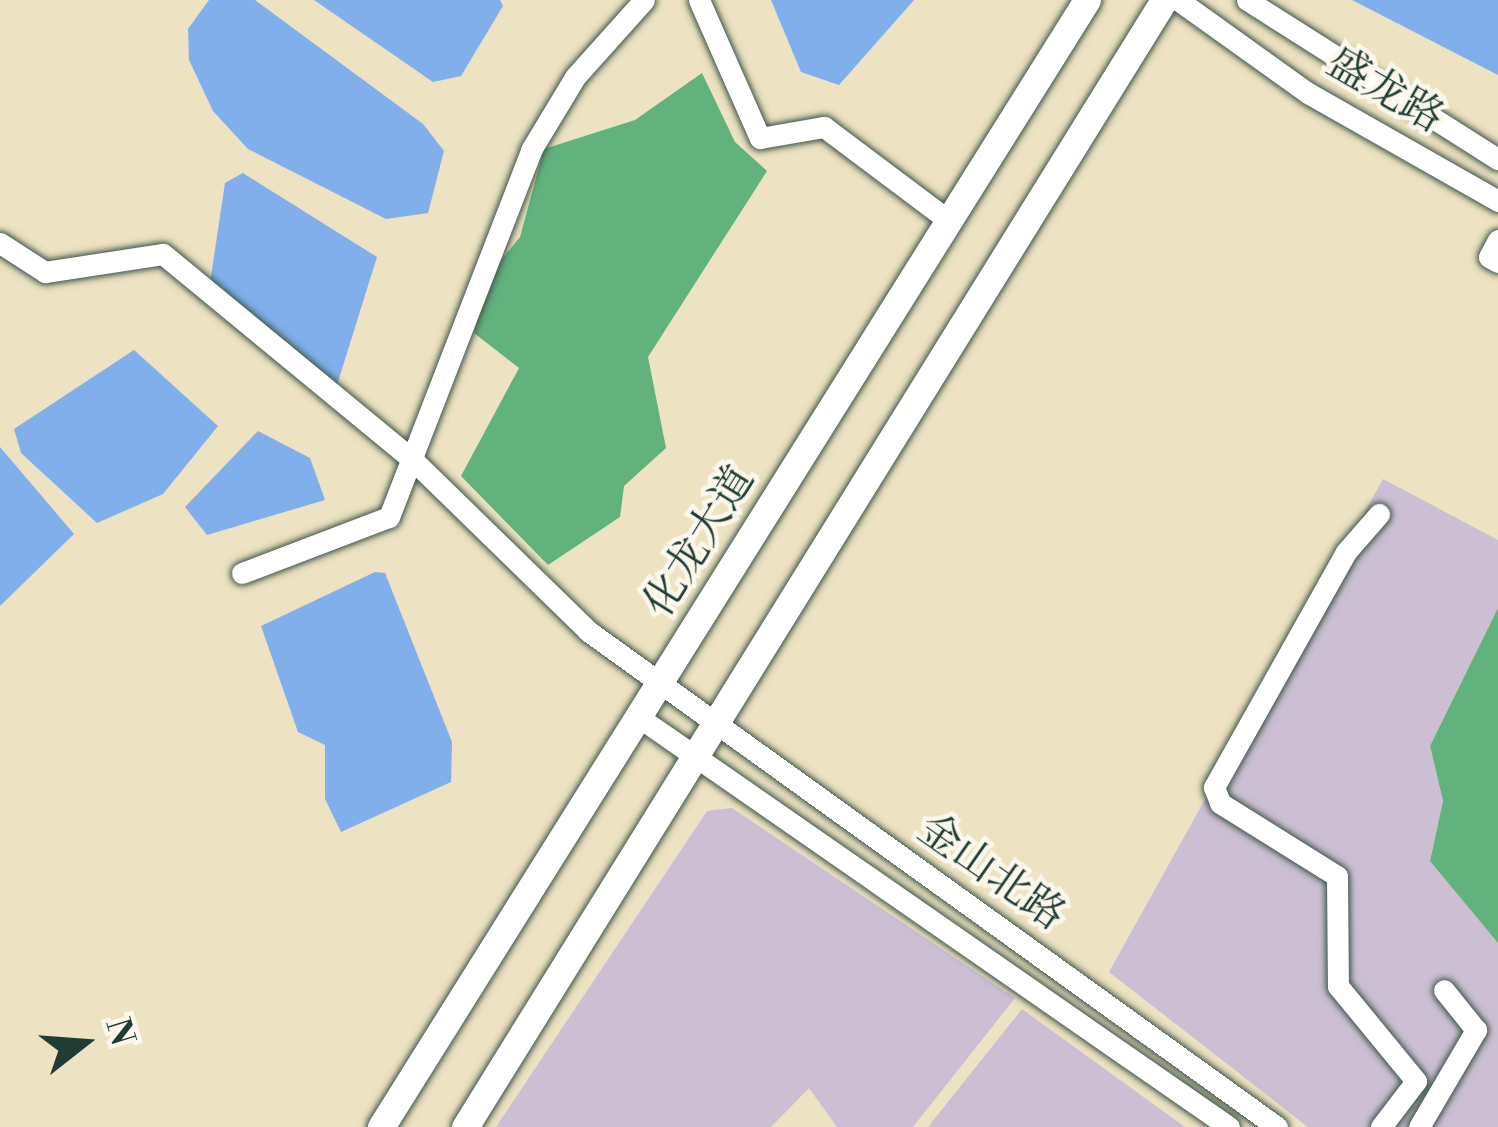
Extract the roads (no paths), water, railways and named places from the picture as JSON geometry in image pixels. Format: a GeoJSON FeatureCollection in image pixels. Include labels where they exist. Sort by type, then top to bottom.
{"type":"FeatureCollection","features":[{"type":"Feature","properties":{"kind":"main road","name":"化龙大道"},"geometry":{"type":"LineString","coordinates":[[381,1127],[1087,0]]}},
{"type":"Feature","properties":{"kind":"main road"},"geometry":{"type":"LineString","coordinates":[[471,1125],[689,758],[1164,0]]}},
{"type":"Feature","properties":{"kind":"street"},"geometry":{"type":"LineString","coordinates":[[242,573],[389,518],[415,462],[531,150],[575,77],[644,0]]}},
{"type":"Feature","properties":{"kind":"street"},"geometry":{"type":"LineString","coordinates":[[699,0],[760,138],[824,128],[949,221]]}},
{"type":"Feature","properties":{"kind":"street","name":"盛龙路"},"geometry":{"type":"LineString","coordinates":[[1178,0],[1308,93],[1498,201]]}},
{"type":"Feature","properties":{"kind":"street","name":"盛龙路"},"geometry":{"type":"LineString","coordinates":[[1247,0],[1498,159]]}},
{"type":"Feature","properties":{"kind":"street"},"geometry":{"type":"LineString","coordinates":[[1498,241],[1489,257],[1498,262]]}},
{"type":"Feature","properties":{"kind":"street","name":"金山北路"},"geometry":{"type":"LineString","coordinates":[[0,243],[45,272],[163,254],[415,462],[659,687],[1277,1127]]}},
{"type":"Feature","properties":{"kind":"street"},"geometry":{"type":"LineString","coordinates":[[1379,514],[1346,552],[1214,787],[1220,803],[1337,876],[1338,986],[1417,1081],[1381,1127]]}},
{"type":"Feature","properties":{"kind":"street","name":"金山北路"},"geometry":{"type":"LineString","coordinates":[[640,718],[689,758],[1229,1127]]}},
{"type":"Feature","properties":{"kind":"street"},"geometry":{"type":"LineString","coordinates":[[1419,1127],[1476,1030],[1444,990]]}},
{"type":"Feature","properties":{"kind":"water"},"geometry":{"type":"Polygon","coordinates":[[[209,0],[255,0],[423,124],[444,151],[428,213],[386,219],[248,149],[213,111],[189,60],[188,29],[209,0]]]}},
{"type":"Feature","properties":{"kind":"water"},"geometry":{"type":"Polygon","coordinates":[[[314,0],[500,0],[503,6],[461,76],[433,82],[314,0]]]}},
{"type":"Feature","properties":{"kind":"water"},"geometry":{"type":"Polygon","coordinates":[[[771,0],[914,0],[839,85],[801,72],[771,0]]]}},
{"type":"Feature","properties":{"kind":"water"},"geometry":{"type":"Polygon","coordinates":[[[1352,0],[1498,0],[1498,75],[1352,0]]]}},
{"type":"Feature","properties":{"kind":"water"},"geometry":{"type":"Polygon","coordinates":[[[243,173],[377,257],[337,385],[210,283],[225,183],[243,173]]]}},
{"type":"Feature","properties":{"kind":"water"},"geometry":{"type":"Polygon","coordinates":[[[134,350],[218,426],[163,494],[97,523],[21,453],[14,429],[134,350]]]}},
{"type":"Feature","properties":{"kind":"water"},"geometry":{"type":"Polygon","coordinates":[[[258,431],[310,458],[325,500],[207,535],[185,507],[258,431]]]}},
{"type":"Feature","properties":{"kind":"water"},"geometry":{"type":"Polygon","coordinates":[[[0,447],[74,534],[0,606],[0,447]]]}},
{"type":"Feature","properties":{"kind":"water"},"geometry":{"type":"Polygon","coordinates":[[[375,572],[385,573],[452,742],[451,782],[341,832],[325,799],[325,745],[298,732],[261,626],[375,572]]]}}]}
